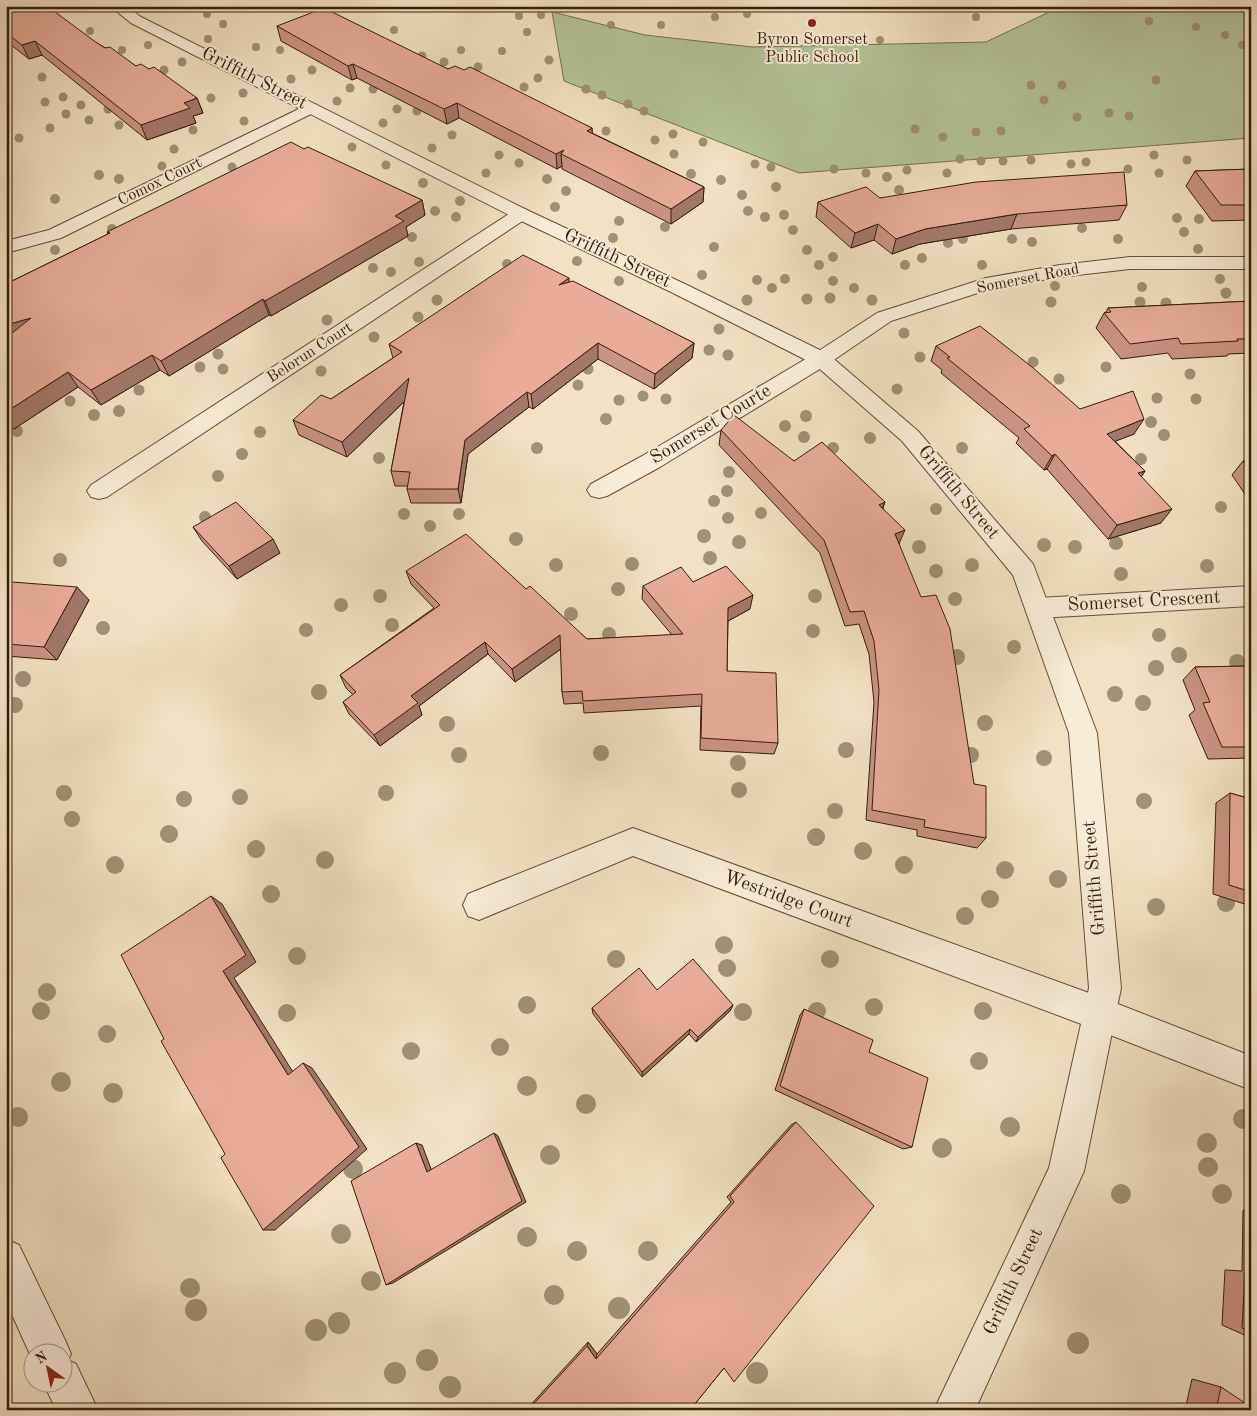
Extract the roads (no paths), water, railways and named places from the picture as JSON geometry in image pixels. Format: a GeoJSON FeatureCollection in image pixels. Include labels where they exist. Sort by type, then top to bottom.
{"type":"FeatureCollection","features":[{"type":"Feature","properties":{"kind":"street","name":"Griffith Street"},"geometry":{"type":"LineString","coordinates":[[116,6],[136,20],[521,214],[678,288],[821,359],[910,436],[1024,571],[1083,733],[1104,988],[1066,1171],[954,1410]]}},
{"type":"Feature","properties":{"kind":"street","name":"Comox Court"},"geometry":{"type":"LineString","coordinates":[[6,247],[55,234],[311,108]]}},
{"type":"Feature","properties":{"kind":"street","name":"Belorun Court"},"geometry":{"type":"LineString","coordinates":[[99,491],[521,214]]}},
{"type":"Feature","properties":{"kind":"street","name":"Somerset Road"},"geometry":{"type":"LineString","coordinates":[[821,359],[884,317],[986,284],[1060,271],[1130,263],[1251,263]]}},
{"type":"Feature","properties":{"kind":"street","name":"Somerset Courte"},"geometry":{"type":"LineString","coordinates":[[599,490],[652,461],[821,359]]}},
{"type":"Feature","properties":{"kind":"street","name":"Somerset Crescent"},"geometry":{"type":"LineString","coordinates":[[1038,608],[1251,596]]}},
{"type":"Feature","properties":{"kind":"street","name":"Westridge Court"},"geometry":{"type":"LineString","coordinates":[[479,905],[633,842],[1100,1014],[1251,1073]]}},
{"type":"Feature","properties":{"kind":"street"},"geometry":{"type":"LineString","coordinates":[[6,1258],[46,1344]]}},
{"type":"Feature","properties":{"kind":"street"},"geometry":{"type":"LineString","coordinates":[[70,1394],[78,1410]]}},
{"type":"Feature","properties":{"kind":"place","name":"Byron Somerset Public School"},"geometry":{"type":"Point","coordinates":[812,23]}}]}
